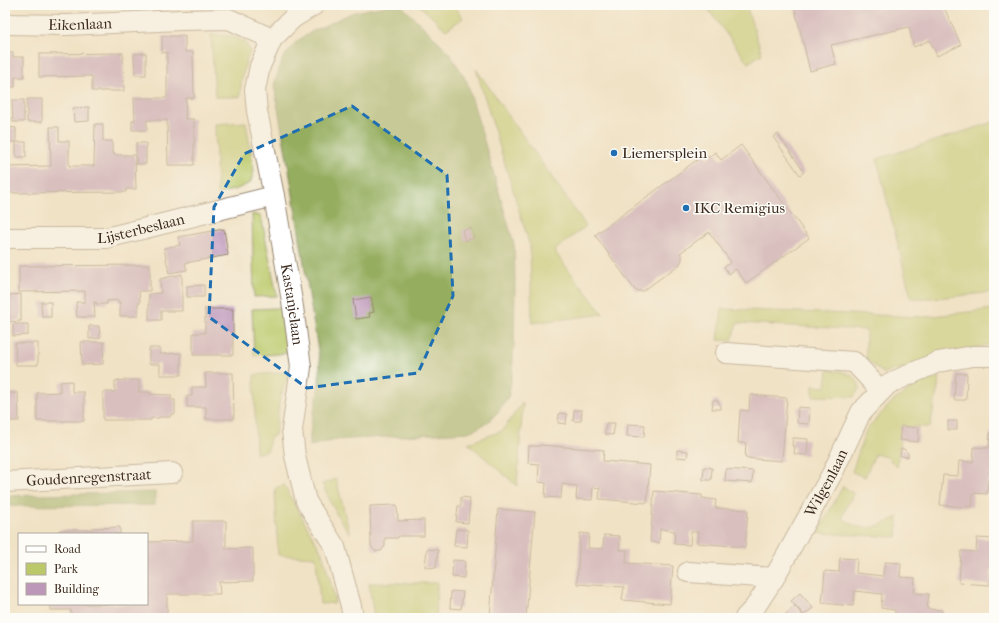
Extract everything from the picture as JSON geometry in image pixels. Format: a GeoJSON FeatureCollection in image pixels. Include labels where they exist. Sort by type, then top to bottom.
{"type":"FeatureCollection","features":[{"type":"Feature","properties":{"kind":"street","name":"Kastanjelaan"},"geometry":{"type":"LineString","coordinates":[[314,5],[292,18],[272,38],[260,66],[255,90],[257,111],[274,196],[293,308],[301,367],[292,430],[295,456],[306,501],[335,547],[353,618]]}},
{"type":"Feature","properties":{"kind":"street","name":"Eikenlaan"},"geometry":{"type":"LineString","coordinates":[[5,24],[67,25],[229,19],[272,38]]}},
{"type":"Feature","properties":{"kind":"street","name":"Lijsterbeslaan"},"geometry":{"type":"LineString","coordinates":[[5,238],[106,238],[274,196]]}},
{"type":"Feature","properties":{"kind":"street"},"geometry":{"type":"LineString","coordinates":[[726,353],[854,362],[881,391]]}},
{"type":"Feature","properties":{"kind":"street","name":"Wilgenlaan"},"geometry":{"type":"LineString","coordinates":[[755,614],[833,472],[861,412],[888,384],[938,362],[973,356],[994,356]]}},
{"type":"Feature","properties":{"kind":"street","name":"Goudenregenstraat"},"geometry":{"type":"LineString","coordinates":[[5,482],[172,474]]}},
{"type":"Feature","properties":{"kind":"street"},"geometry":{"type":"LineString","coordinates":[[688,572],[774,578]]}},
{"type":"Feature","properties":{"kind":"highlighted area"},"geometry":{"type":"Polygon","coordinates":[[[352,106],[447,175],[453,296],[418,373],[307,388],[209,317],[214,207],[244,154],[352,106]]]}},
{"type":"Feature","properties":{"kind":"green space"},"geometry":{"type":"Polygon","coordinates":[[[390,5],[401,5],[447,50],[467,82],[514,244],[514,344],[509,395],[498,412],[488,422],[468,432],[335,440],[310,446],[312,418],[319,384],[320,363],[274,85],[283,58],[297,41],[313,31],[354,12],[390,5]]]}},
{"type":"Feature","properties":{"kind":"green space"},"geometry":{"type":"Polygon","coordinates":[[[420,5],[454,5],[463,18],[446,30],[420,5]]]}},
{"type":"Feature","properties":{"kind":"green space"},"geometry":{"type":"Polygon","coordinates":[[[705,5],[746,5],[762,54],[748,63],[705,5]]]}},
{"type":"Feature","properties":{"kind":"green space"},"geometry":{"type":"Polygon","coordinates":[[[211,35],[232,36],[245,42],[250,51],[242,77],[240,97],[215,97],[211,35]]]}},
{"type":"Feature","properties":{"kind":"green space"},"geometry":{"type":"Polygon","coordinates":[[[476,69],[586,226],[554,251],[603,314],[532,323],[530,246],[476,69]]]}},
{"type":"Feature","properties":{"kind":"green space"},"geometry":{"type":"Polygon","coordinates":[[[246,122],[254,172],[250,183],[237,189],[217,194],[215,124],[246,122]]]}},
{"type":"Feature","properties":{"kind":"green space"},"geometry":{"type":"Polygon","coordinates":[[[994,122],[994,292],[942,297],[911,298],[877,159],[994,122]]]}},
{"type":"Feature","properties":{"kind":"green space"},"geometry":{"type":"Polygon","coordinates":[[[252,214],[261,216],[277,296],[254,297],[252,214]]]}},
{"type":"Feature","properties":{"kind":"green space"},"geometry":{"type":"Polygon","coordinates":[[[280,308],[288,353],[254,356],[252,309],[280,308]]]}},
{"type":"Feature","properties":{"kind":"green space"},"geometry":{"type":"Polygon","coordinates":[[[722,309],[924,317],[994,309],[994,345],[988,345],[938,357],[883,373],[866,359],[866,330],[737,323],[732,341],[718,340],[722,309]]]}},
{"type":"Feature","properties":{"kind":"green space"},"geometry":{"type":"Polygon","coordinates":[[[828,370],[847,373],[854,378],[860,387],[854,397],[813,396],[813,386],[826,387],[828,370]]]}},
{"type":"Feature","properties":{"kind":"green space"},"geometry":{"type":"Polygon","coordinates":[[[287,372],[286,382],[280,397],[275,435],[270,438],[268,450],[256,454],[254,375],[287,372]]]}},
{"type":"Feature","properties":{"kind":"green space"},"geometry":{"type":"Polygon","coordinates":[[[940,377],[930,427],[901,427],[897,467],[887,457],[875,454],[865,477],[852,472],[866,430],[892,402],[921,382],[940,377]]]}},
{"type":"Feature","properties":{"kind":"green space"},"geometry":{"type":"Polygon","coordinates":[[[523,402],[517,486],[468,443],[502,431],[523,402]]]}},
{"type":"Feature","properties":{"kind":"green space"},"geometry":{"type":"Polygon","coordinates":[[[336,479],[350,534],[337,515],[322,484],[336,479]]]}},
{"type":"Feature","properties":{"kind":"green space"},"geometry":{"type":"Polygon","coordinates":[[[284,485],[322,553],[335,603],[320,604],[316,557],[278,555],[275,488],[284,485]]]}},
{"type":"Feature","properties":{"kind":"green space"},"geometry":{"type":"Polygon","coordinates":[[[843,486],[854,494],[848,503],[842,518],[855,526],[869,528],[889,522],[898,517],[897,537],[818,533],[843,486]]]}},
{"type":"Feature","properties":{"kind":"green space"},"geometry":{"type":"Polygon","coordinates":[[[155,492],[155,505],[5,506],[5,496],[155,492]]]}},
{"type":"Feature","properties":{"kind":"green space"},"geometry":{"type":"Polygon","coordinates":[[[369,583],[437,583],[436,618],[374,618],[369,583]]]}},
{"type":"Feature","properties":{"kind":"building"},"geometry":{"type":"Polygon","coordinates":[[[794,5],[943,5],[961,45],[937,56],[930,40],[914,47],[909,27],[831,45],[836,64],[810,71],[794,5]]]}},
{"type":"Feature","properties":{"kind":"building"},"geometry":{"type":"Polygon","coordinates":[[[162,36],[185,36],[185,52],[193,52],[194,98],[186,98],[185,119],[194,119],[194,165],[168,165],[167,120],[147,120],[147,130],[132,130],[132,121],[135,120],[134,98],[167,98],[167,52],[162,53],[162,36]]]}},
{"type":"Feature","properties":{"kind":"building"},"geometry":{"type":"Polygon","coordinates":[[[5,53],[13,53],[13,57],[24,57],[24,77],[15,77],[15,87],[5,87],[5,53]]]}},
{"type":"Feature","properties":{"kind":"building"},"geometry":{"type":"Polygon","coordinates":[[[123,53],[124,91],[92,91],[92,76],[39,77],[39,54],[123,53]]]}},
{"type":"Feature","properties":{"kind":"building"},"geometry":{"type":"Polygon","coordinates":[[[146,53],[146,75],[135,75],[134,54],[146,53]]]}},
{"type":"Feature","properties":{"kind":"building"},"geometry":{"type":"Polygon","coordinates":[[[27,99],[42,99],[42,122],[27,122],[27,99]]]}},
{"type":"Feature","properties":{"kind":"building"},"geometry":{"type":"Polygon","coordinates":[[[12,100],[24,100],[24,122],[13,122],[12,100]]]}},
{"type":"Feature","properties":{"kind":"building"},"geometry":{"type":"Polygon","coordinates":[[[89,107],[89,121],[74,122],[73,108],[89,107]]]}},
{"type":"Feature","properties":{"kind":"building"},"geometry":{"type":"Polygon","coordinates":[[[95,124],[103,124],[103,141],[112,141],[112,153],[114,153],[114,155],[135,155],[136,189],[126,189],[126,192],[5,193],[5,167],[51,166],[50,127],[59,127],[59,141],[69,141],[69,166],[94,166],[95,124]]]}},
{"type":"Feature","properties":{"kind":"building"},"geometry":{"type":"Polygon","coordinates":[[[5,127],[16,128],[16,142],[5,142],[5,127]]]}},
{"type":"Feature","properties":{"kind":"building"},"geometry":{"type":"Polygon","coordinates":[[[778,134],[804,172],[800,175],[773,137],[778,134]]]}},
{"type":"Feature","properties":{"kind":"building"},"geometry":{"type":"Polygon","coordinates":[[[16,142],[26,142],[26,157],[16,157],[16,142]]]}},
{"type":"Feature","properties":{"kind":"building"},"geometry":{"type":"Polygon","coordinates":[[[136,143],[146,143],[146,164],[136,164],[136,143]]]}},
{"type":"Feature","properties":{"kind":"building"},"geometry":{"type":"Polygon","coordinates":[[[741,145],[809,238],[746,283],[736,269],[729,274],[724,267],[731,262],[709,232],[680,253],[682,259],[680,264],[643,291],[635,290],[595,235],[705,154],[708,158],[715,152],[721,160],[741,145]]]}},
{"type":"Feature","properties":{"kind":"building"},"geometry":{"type":"Polygon","coordinates":[[[471,228],[474,238],[465,241],[462,230],[471,228]]]}},
{"type":"Feature","properties":{"kind":"building"},"geometry":{"type":"Polygon","coordinates":[[[224,229],[228,255],[185,263],[187,270],[169,273],[164,248],[180,245],[178,237],[224,229]]]}},
{"type":"Feature","properties":{"kind":"building"},"geometry":{"type":"Polygon","coordinates":[[[150,265],[150,291],[139,291],[140,303],[138,303],[138,316],[120,316],[120,302],[118,302],[118,300],[107,301],[107,304],[96,304],[96,302],[94,302],[95,317],[77,317],[76,302],[85,302],[85,291],[19,292],[19,266],[150,265]]]}},
{"type":"Feature","properties":{"kind":"building"},"geometry":{"type":"Polygon","coordinates":[[[182,274],[182,311],[161,311],[161,320],[149,320],[149,294],[161,293],[160,279],[182,274]]]}},
{"type":"Feature","properties":{"kind":"building"},"geometry":{"type":"Polygon","coordinates":[[[204,285],[204,297],[187,297],[187,286],[204,285]]]}},
{"type":"Feature","properties":{"kind":"building"},"geometry":{"type":"Polygon","coordinates":[[[21,294],[21,321],[9,322],[9,295],[21,294]]]}},
{"type":"Feature","properties":{"kind":"building"},"geometry":{"type":"Polygon","coordinates":[[[371,297],[374,312],[369,313],[370,317],[356,319],[353,300],[371,297]]]}},
{"type":"Feature","properties":{"kind":"building"},"geometry":{"type":"Polygon","coordinates":[[[41,302],[51,302],[51,317],[42,317],[41,302]]]}},
{"type":"Feature","properties":{"kind":"building"},"geometry":{"type":"Polygon","coordinates":[[[205,309],[233,309],[233,355],[193,355],[193,333],[205,333],[205,309]]]}},
{"type":"Feature","properties":{"kind":"building"},"geometry":{"type":"Polygon","coordinates":[[[13,324],[28,324],[28,335],[13,336],[13,324]]]}},
{"type":"Feature","properties":{"kind":"building"},"geometry":{"type":"Polygon","coordinates":[[[89,326],[99,326],[100,338],[89,339],[89,326]]]}},
{"type":"Feature","properties":{"kind":"building"},"geometry":{"type":"Polygon","coordinates":[[[81,342],[104,342],[103,364],[82,365],[81,342]]]}},
{"type":"Feature","properties":{"kind":"building"},"geometry":{"type":"Polygon","coordinates":[[[15,343],[38,343],[38,365],[16,365],[15,343]]]}},
{"type":"Feature","properties":{"kind":"building"},"geometry":{"type":"Polygon","coordinates":[[[149,348],[160,348],[160,354],[181,353],[181,375],[160,375],[160,364],[149,364],[149,348]]]}},
{"type":"Feature","properties":{"kind":"building"},"geometry":{"type":"Polygon","coordinates":[[[205,373],[233,373],[234,419],[206,419],[206,407],[187,407],[187,396],[192,396],[192,387],[206,387],[205,373]]]}},
{"type":"Feature","properties":{"kind":"building"},"geometry":{"type":"Polygon","coordinates":[[[956,373],[967,374],[966,400],[954,400],[956,373]]]}},
{"type":"Feature","properties":{"kind":"building"},"geometry":{"type":"Polygon","coordinates":[[[139,380],[139,392],[171,395],[171,400],[175,400],[175,414],[171,414],[170,417],[151,418],[151,420],[103,420],[103,392],[115,392],[115,381],[139,380]]]}},
{"type":"Feature","properties":{"kind":"building"},"geometry":{"type":"Polygon","coordinates":[[[72,381],[72,392],[84,392],[84,421],[37,421],[37,393],[60,392],[60,382],[72,381]]]}},
{"type":"Feature","properties":{"kind":"building"},"geometry":{"type":"Polygon","coordinates":[[[5,393],[18,393],[19,421],[5,421],[5,393]]]}},
{"type":"Feature","properties":{"kind":"building"},"geometry":{"type":"Polygon","coordinates":[[[750,395],[787,398],[782,461],[745,458],[746,443],[738,443],[740,410],[749,411],[750,395]]]}},
{"type":"Feature","properties":{"kind":"building"},"geometry":{"type":"Polygon","coordinates":[[[713,400],[717,400],[721,406],[721,409],[712,409],[713,400]]]}},
{"type":"Feature","properties":{"kind":"building"},"geometry":{"type":"Polygon","coordinates":[[[798,407],[810,408],[809,424],[797,423],[798,407]]]}},
{"type":"Feature","properties":{"kind":"building"},"geometry":{"type":"Polygon","coordinates":[[[574,410],[582,410],[581,421],[573,421],[574,410]]]}},
{"type":"Feature","properties":{"kind":"building"},"geometry":{"type":"Polygon","coordinates":[[[559,413],[567,414],[566,424],[558,423],[559,413]]]}},
{"type":"Feature","properties":{"kind":"building"},"geometry":{"type":"Polygon","coordinates":[[[948,421],[957,421],[957,430],[948,430],[948,421]]]}},
{"type":"Feature","properties":{"kind":"building"},"geometry":{"type":"Polygon","coordinates":[[[606,423],[615,423],[613,435],[605,434],[606,423]]]}},
{"type":"Feature","properties":{"kind":"building"},"geometry":{"type":"Polygon","coordinates":[[[628,424],[645,425],[644,437],[627,436],[628,424]]]}},
{"type":"Feature","properties":{"kind":"building"},"geometry":{"type":"Polygon","coordinates":[[[901,426],[919,428],[918,442],[899,440],[901,426]]]}},
{"type":"Feature","properties":{"kind":"building"},"geometry":{"type":"Polygon","coordinates":[[[990,433],[994,434],[994,480],[988,480],[987,494],[973,493],[972,507],[940,505],[943,475],[958,476],[959,461],[973,462],[974,447],[989,448],[990,433]]]}},
{"type":"Feature","properties":{"kind":"building"},"geometry":{"type":"Polygon","coordinates":[[[793,438],[808,439],[807,455],[794,454],[795,446],[792,446],[793,438]]]}},
{"type":"Feature","properties":{"kind":"building"},"geometry":{"type":"Polygon","coordinates":[[[540,445],[604,450],[603,461],[650,465],[647,503],[599,499],[600,488],[593,487],[592,500],[576,499],[577,486],[562,484],[561,498],[545,497],[546,483],[538,482],[539,464],[528,463],[529,446],[540,445]]]}},
{"type":"Feature","properties":{"kind":"building"},"geometry":{"type":"Polygon","coordinates":[[[901,449],[904,449],[908,453],[908,457],[900,456],[901,449]]]}},
{"type":"Feature","properties":{"kind":"building"},"geometry":{"type":"Polygon","coordinates":[[[677,450],[688,451],[687,458],[677,457],[677,450]]]}},
{"type":"Feature","properties":{"kind":"building"},"geometry":{"type":"Polygon","coordinates":[[[704,467],[712,468],[711,480],[703,480],[704,467]]]}},
{"type":"Feature","properties":{"kind":"building"},"geometry":{"type":"Polygon","coordinates":[[[726,469],[753,471],[752,483],[725,481],[726,469]]]}},
{"type":"Feature","properties":{"kind":"building"},"geometry":{"type":"Polygon","coordinates":[[[654,491],[702,495],[702,498],[716,500],[715,508],[748,510],[745,547],[697,543],[698,532],[691,532],[690,545],[674,544],[675,531],[660,529],[659,543],[650,542],[654,491]]]}},
{"type":"Feature","properties":{"kind":"building"},"geometry":{"type":"Polygon","coordinates":[[[461,497],[470,498],[468,523],[456,522],[458,506],[461,506],[461,497]]]}},
{"type":"Feature","properties":{"kind":"building"},"geometry":{"type":"Polygon","coordinates":[[[397,505],[398,521],[424,520],[424,536],[398,536],[398,538],[385,538],[385,546],[381,551],[375,551],[371,546],[370,506],[397,505]]]}},
{"type":"Feature","properties":{"kind":"building"},"geometry":{"type":"Polygon","coordinates":[[[498,509],[535,512],[526,618],[490,618],[498,509]]]}},
{"type":"Feature","properties":{"kind":"building"},"geometry":{"type":"Polygon","coordinates":[[[193,521],[226,521],[226,549],[253,548],[253,581],[219,582],[220,594],[167,594],[167,618],[71,618],[71,610],[51,610],[51,605],[148,605],[148,542],[193,541],[193,521]]]}},
{"type":"Feature","properties":{"kind":"building"},"geometry":{"type":"Polygon","coordinates":[[[120,527],[120,533],[59,533],[59,530],[92,530],[92,528],[120,527]]]}},
{"type":"Feature","properties":{"kind":"building"},"geometry":{"type":"Polygon","coordinates":[[[456,529],[468,530],[467,547],[454,546],[456,529]]]}},
{"type":"Feature","properties":{"kind":"building"},"geometry":{"type":"Polygon","coordinates":[[[580,533],[589,534],[588,548],[603,549],[604,535],[620,536],[619,550],[627,550],[626,563],[673,566],[670,604],[622,600],[624,587],[577,584],[580,533]]]}},
{"type":"Feature","properties":{"kind":"building"},"geometry":{"type":"Polygon","coordinates":[[[977,538],[994,539],[994,570],[991,570],[990,585],[959,583],[961,551],[976,552],[977,538]]]}},
{"type":"Feature","properties":{"kind":"building"},"geometry":{"type":"Polygon","coordinates":[[[427,549],[438,550],[436,568],[425,567],[427,549]]]}},
{"type":"Feature","properties":{"kind":"building"},"geometry":{"type":"Polygon","coordinates":[[[840,558],[857,559],[856,573],[883,576],[885,562],[901,563],[900,577],[915,578],[914,593],[929,594],[927,609],[942,610],[942,618],[895,618],[895,610],[881,608],[882,594],[855,591],[853,606],[822,603],[825,571],[839,572],[840,558]]]}},
{"type":"Feature","properties":{"kind":"building"},"geometry":{"type":"Polygon","coordinates":[[[453,560],[465,561],[464,578],[452,577],[453,560]]]}},
{"type":"Feature","properties":{"kind":"building"},"geometry":{"type":"Polygon","coordinates":[[[451,591],[463,592],[461,609],[450,608],[451,591]]]}},
{"type":"Feature","properties":{"kind":"building"},"geometry":{"type":"Polygon","coordinates":[[[800,593],[813,608],[804,615],[791,601],[800,593]]]}},
{"type":"Feature","properties":{"kind":"building"},"geometry":{"type":"Polygon","coordinates":[[[795,606],[805,618],[788,618],[785,615],[795,606]]]}},
{"type":"Feature","properties":{"kind":"place","name":"Liemersplein"},"geometry":{"type":"Point","coordinates":[614,153]}},
{"type":"Feature","properties":{"kind":"place","name":"IKC Remigius"},"geometry":{"type":"Point","coordinates":[686,208]}}]}
